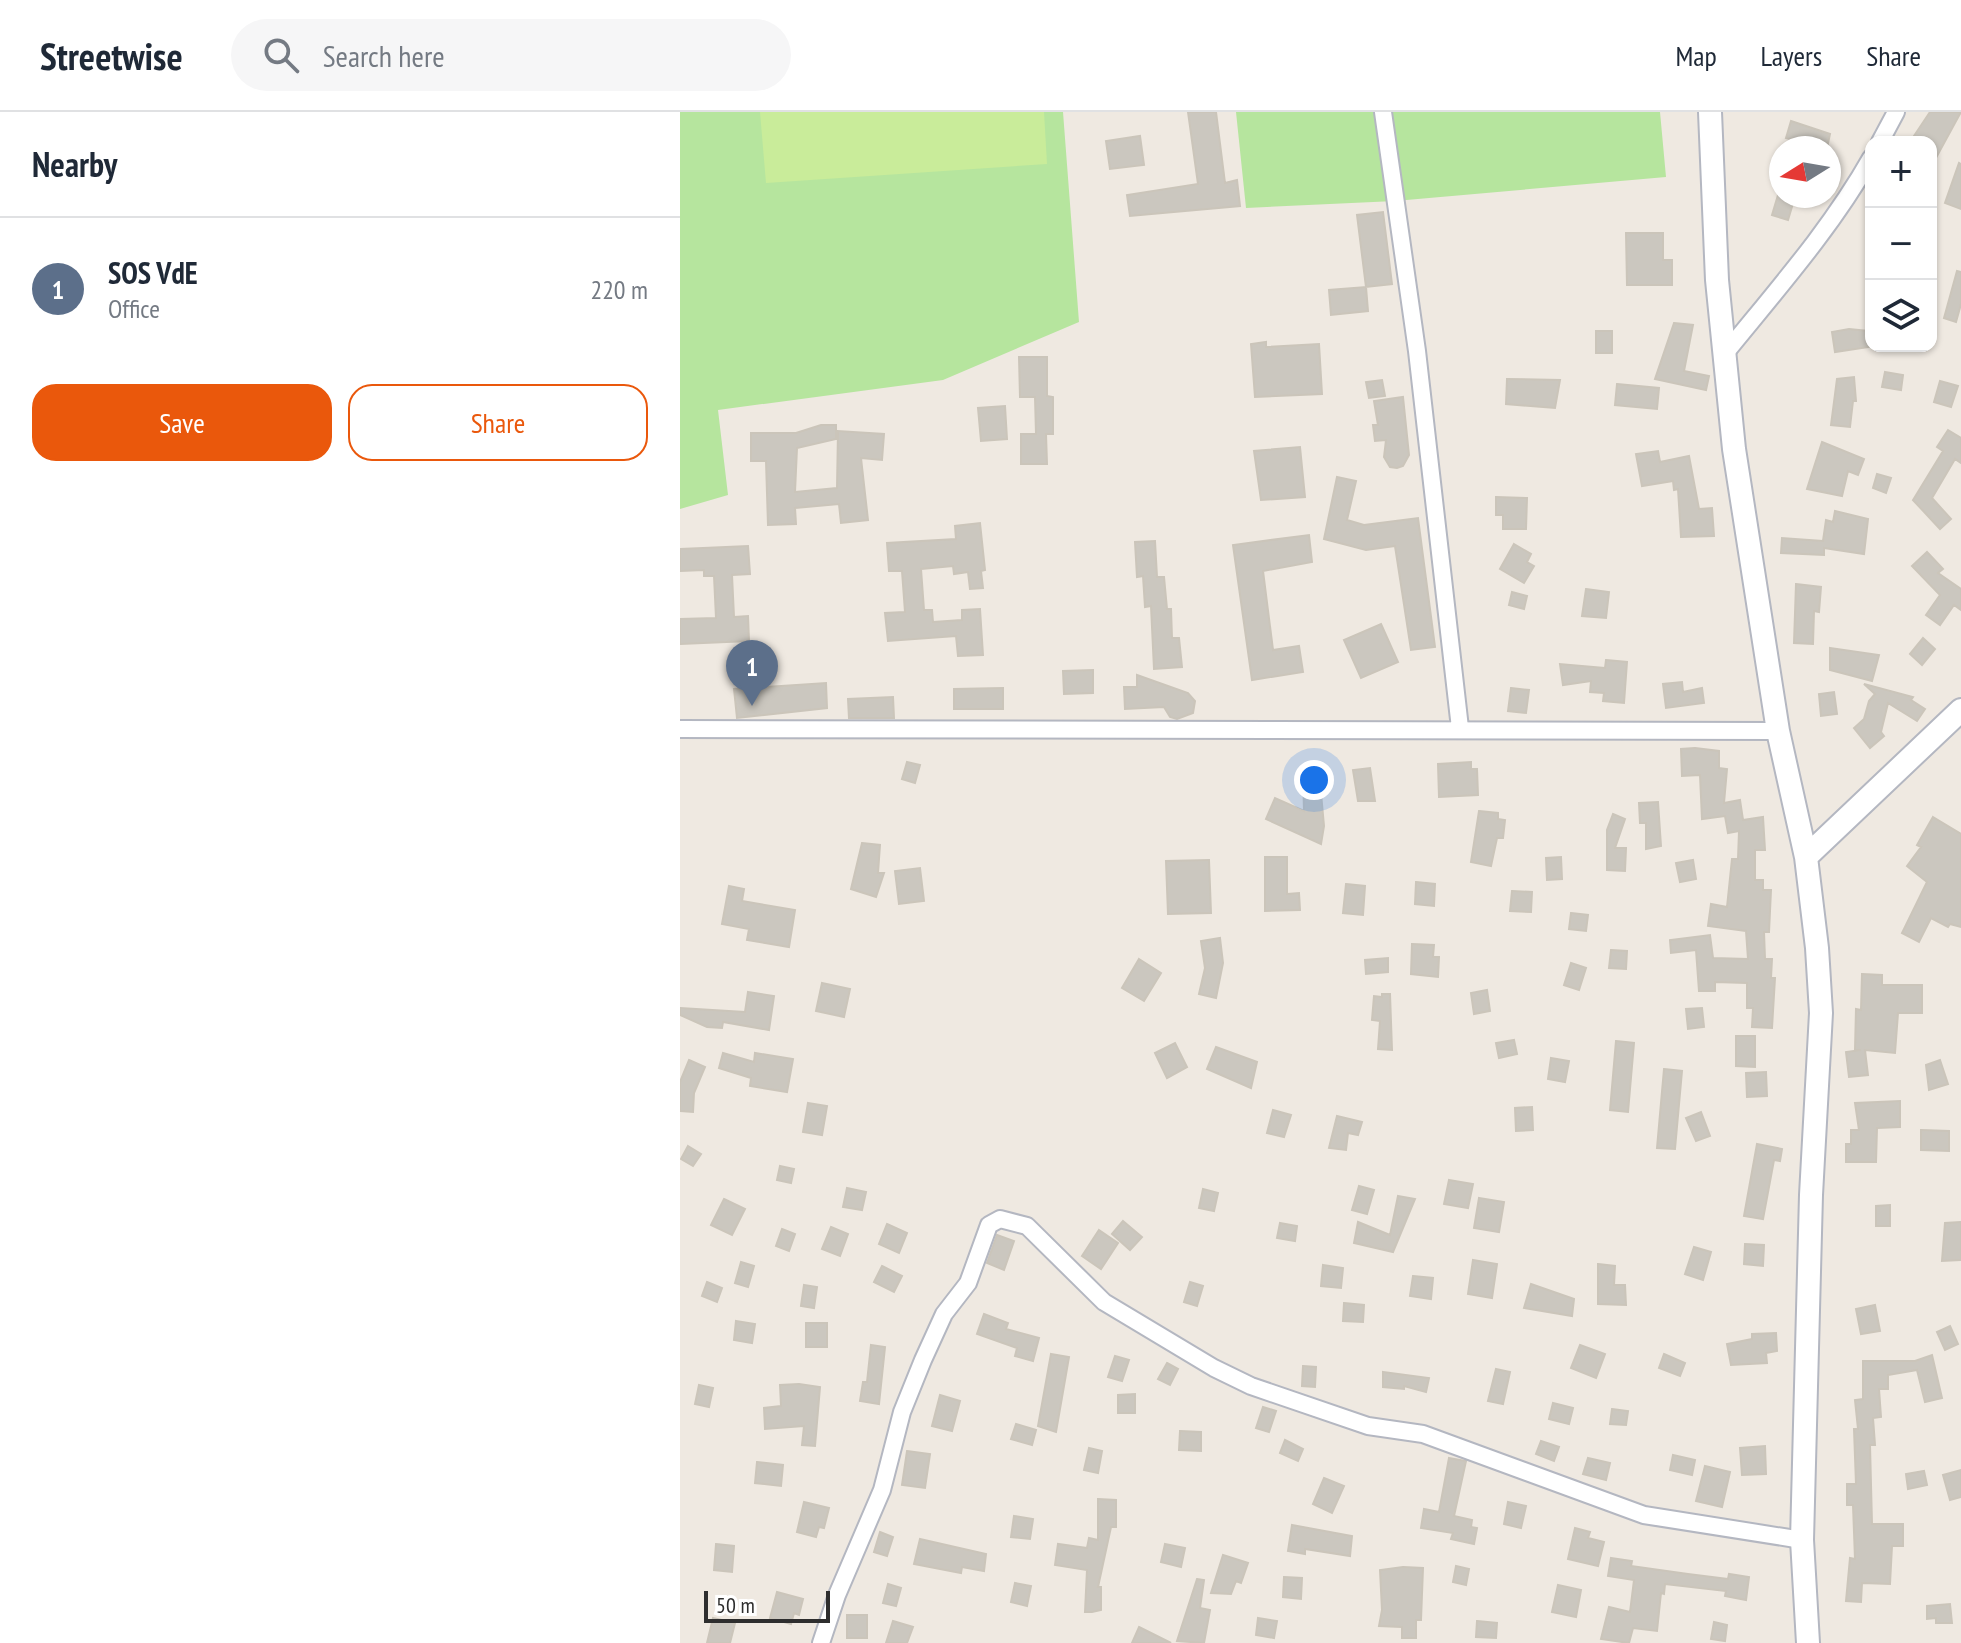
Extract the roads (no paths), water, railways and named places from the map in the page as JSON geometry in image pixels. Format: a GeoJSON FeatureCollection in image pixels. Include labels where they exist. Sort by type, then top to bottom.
{"type":"FeatureCollection","features":[{"type":"Feature","properties":{"kind":"main road"},"geometry":{"type":"LineString","coordinates":[[1710,112],[1723,356],[1734,449],[1778,731],[1806,857],[1821,1013],[1811,1195],[1802,1540],[1808,1643]]}},
{"type":"Feature","properties":{"kind":"main road"},"geometry":{"type":"LineString","coordinates":[[1806,857],[1961,710]]}},
{"type":"Feature","properties":{"kind":"street"},"geometry":{"type":"LineString","coordinates":[[1383,112],[1417,351],[1460,728]]}},
{"type":"Feature","properties":{"kind":"street"},"geometry":{"type":"LineString","coordinates":[[1883,136],[1896,112]]}},
{"type":"Feature","properties":{"kind":"street"},"geometry":{"type":"LineString","coordinates":[[1723,356],[1780,286],[1865,166]]}},
{"type":"Feature","properties":{"kind":"street"},"geometry":{"type":"LineString","coordinates":[[680,729],[1132,731],[1460,728],[1778,731]]}},
{"type":"Feature","properties":{"kind":"street"},"geometry":{"type":"LineString","coordinates":[[821,1643],[862,1532],[882,1490],[902,1412],[923,1360],[944,1314],[968,1283],[989,1225],[1000,1219],[1027,1226],[1104,1302],[1214,1368],[1251,1386],[1368,1426],[1423,1434],[1644,1515],[1802,1540]]}},
{"type":"Feature","properties":{"kind":"place","name":"SOS VdE"},"geometry":{"type":"Point","coordinates":[752,706]}}]}
